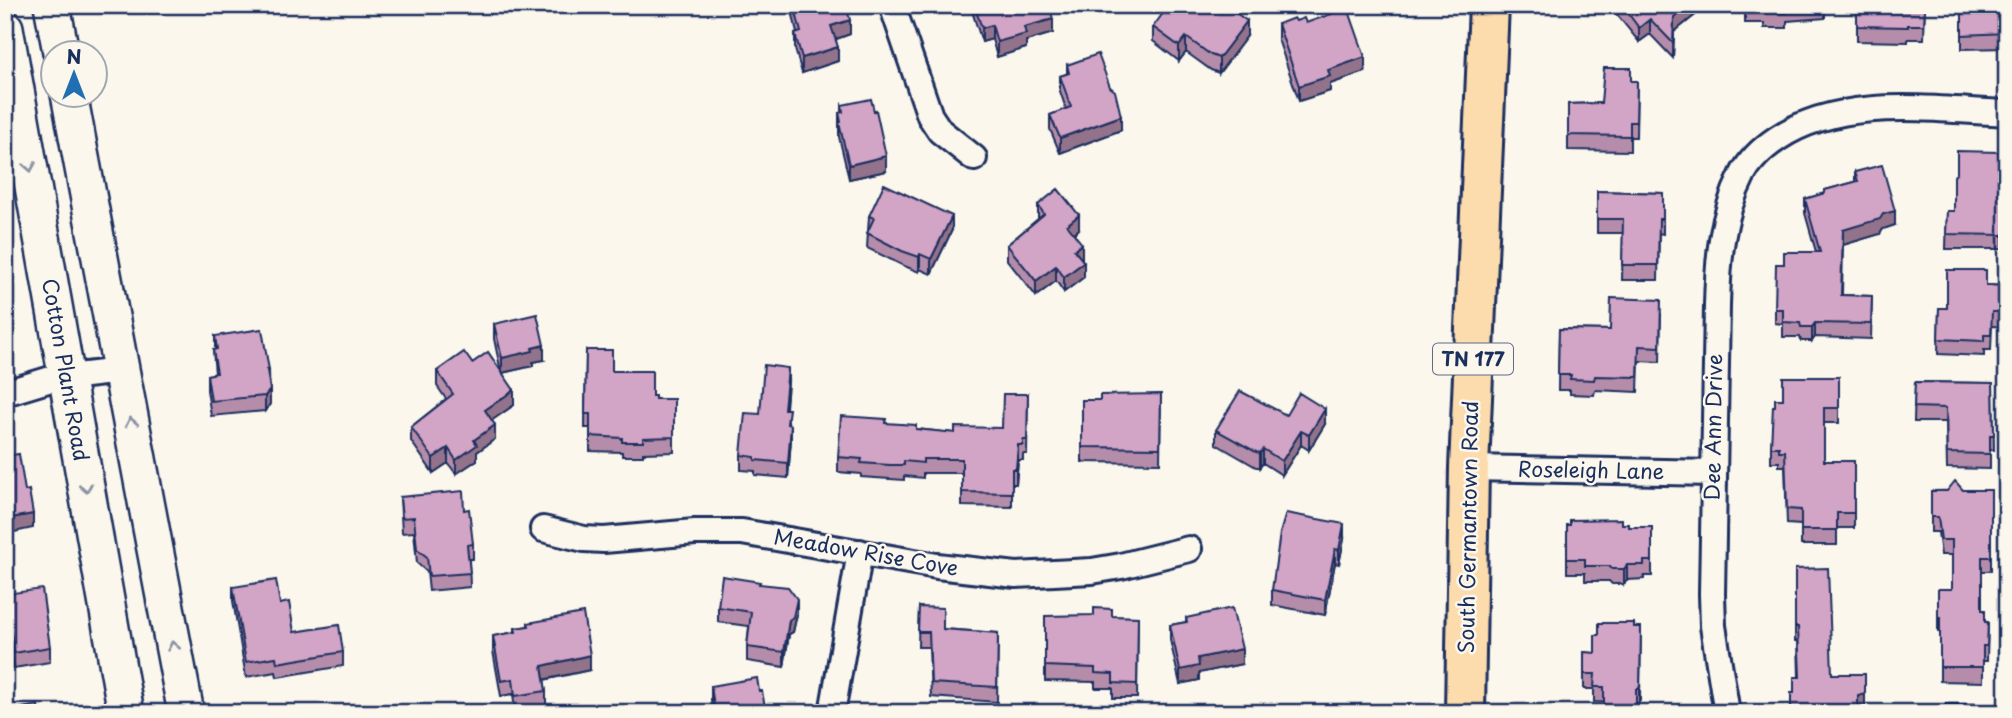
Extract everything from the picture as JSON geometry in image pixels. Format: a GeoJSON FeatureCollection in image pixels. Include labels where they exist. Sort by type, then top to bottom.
{"type":"FeatureCollection","features":[{"type":"Feature","properties":{"kind":"main road","name":"South Germantown Road"},"geometry":{"type":"LineString","coordinates":[[1465,713],[1469,468],[1489,5]]}},
{"type":"Feature","properties":{"kind":"street"},"geometry":{"type":"LineString","coordinates":[[52,5],[58,38]]}},
{"type":"Feature","properties":{"kind":"street"},"geometry":{"type":"LineString","coordinates":[[892,5],[930,116],[940,131],[974,158]]}},
{"type":"Feature","properties":{"kind":"street","name":"Cotton Plant Road"},"geometry":{"type":"LineString","coordinates":[[5,28],[126,713]]}},
{"type":"Feature","properties":{"kind":"street"},"geometry":{"type":"LineString","coordinates":[[72,108],[186,713]]}},
{"type":"Feature","properties":{"kind":"street","name":"Dee Ann Drive"},"geometry":{"type":"LineString","coordinates":[[1727,713],[1713,626],[1713,473],[1718,264],[1724,227],[1742,174],[1760,150],[1791,130],[1822,117],[1857,110],[2007,113]]}},
{"type":"Feature","properties":{"kind":"street"},"geometry":{"type":"LineString","coordinates":[[5,393],[66,376],[121,371]]}},
{"type":"Feature","properties":{"kind":"street","name":"Roseleigh Lane"},"geometry":{"type":"LineString","coordinates":[[1469,468],[1713,473]]}},
{"type":"Feature","properties":{"kind":"street","name":"Meadow Rise Cove"},"geometry":{"type":"LineString","coordinates":[[543,528],[583,539],[604,540],[695,532],[742,532],[963,570],[1016,575],[1091,571],[1189,549]]}},
{"type":"Feature","properties":{"kind":"street"},"geometry":{"type":"LineString","coordinates":[[832,713],[860,552]]}},
{"type":"Feature","properties":{"kind":"building"},"geometry":{"type":"Polygon","coordinates":[[[794,5],[846,5],[850,20],[831,26],[838,47],[802,58],[795,34],[801,32],[794,5]]]}},
{"type":"Feature","properties":{"kind":"building"},"geometry":{"type":"Polygon","coordinates":[[[974,5],[1049,5],[1053,19],[1024,27],[1026,34],[997,42],[992,25],[982,28],[974,5]]]}},
{"type":"Feature","properties":{"kind":"building"},"geometry":{"type":"Polygon","coordinates":[[[1169,5],[1225,5],[1247,21],[1219,58],[1186,37],[1179,46],[1153,27],[1169,5]]]}},
{"type":"Feature","properties":{"kind":"building"},"geometry":{"type":"Polygon","coordinates":[[[1622,5],[1689,5],[1674,17],[1673,43],[1650,19],[1639,28],[1622,5]]]}},
{"type":"Feature","properties":{"kind":"building"},"geometry":{"type":"Polygon","coordinates":[[[1745,5],[1799,5],[1787,6],[1787,13],[1764,13],[1764,8],[1745,8],[1745,5]]]}},
{"type":"Feature","properties":{"kind":"building"},"geometry":{"type":"Polygon","coordinates":[[[1857,5],[1925,5],[1924,25],[1857,26],[1857,5]]]}},
{"type":"Feature","properties":{"kind":"building"},"geometry":{"type":"Polygon","coordinates":[[[1962,5],[2007,5],[2007,33],[1962,35],[1962,5]]]}},
{"type":"Feature","properties":{"kind":"building"},"geometry":{"type":"Polygon","coordinates":[[[1348,8],[1365,57],[1328,70],[1330,76],[1299,86],[1278,24],[1294,18],[1296,21],[1304,18],[1306,23],[1348,8]]]}},
{"type":"Feature","properties":{"kind":"building"},"geometry":{"type":"Polygon","coordinates":[[[1098,54],[1110,87],[1115,91],[1121,116],[1060,138],[1050,115],[1071,107],[1060,76],[1069,73],[1067,65],[1098,54]]]}},
{"type":"Feature","properties":{"kind":"building"},"geometry":{"type":"Polygon","coordinates":[[[1604,68],[1631,68],[1631,81],[1637,81],[1636,122],[1630,122],[1630,136],[1568,135],[1568,104],[1601,103],[1604,68]]]}},
{"type":"Feature","properties":{"kind":"building"},"geometry":{"type":"Polygon","coordinates":[[[871,99],[886,156],[849,165],[839,113],[843,112],[842,105],[871,99]]]}},
{"type":"Feature","properties":{"kind":"building"},"geometry":{"type":"Polygon","coordinates":[[[1957,151],[1999,152],[1999,173],[2003,173],[2003,212],[2007,216],[2007,230],[2003,235],[1946,234],[1947,211],[1954,211],[1957,151]]]}},
{"type":"Feature","properties":{"kind":"building"},"geometry":{"type":"Polygon","coordinates":[[[1882,165],[1895,211],[1883,214],[1880,219],[1843,230],[1841,295],[1872,296],[1871,324],[1815,323],[1812,327],[1801,327],[1800,323],[1783,322],[1783,309],[1775,309],[1776,264],[1784,264],[1784,252],[1820,252],[1805,199],[1858,181],[1855,172],[1882,165]]]}},
{"type":"Feature","properties":{"kind":"building"},"geometry":{"type":"Polygon","coordinates":[[[884,184],[952,216],[931,259],[902,251],[867,233],[874,218],[869,216],[884,184]]]}},
{"type":"Feature","properties":{"kind":"building"},"geometry":{"type":"Polygon","coordinates":[[[1058,189],[1079,215],[1067,225],[1082,244],[1074,250],[1084,262],[1064,277],[1056,266],[1036,281],[1007,245],[1044,214],[1038,205],[1058,189]]]}},
{"type":"Feature","properties":{"kind":"building"},"geometry":{"type":"Polygon","coordinates":[[[1597,191],[1663,193],[1663,219],[1659,219],[1658,265],[1622,265],[1623,219],[1597,219],[1597,191]]]}},
{"type":"Feature","properties":{"kind":"building"},"geometry":{"type":"Polygon","coordinates":[[[1947,270],[1986,270],[1986,285],[2007,286],[2007,312],[1992,312],[1991,335],[1984,335],[1984,341],[1938,339],[1939,308],[1947,308],[1947,270]]]}},
{"type":"Feature","properties":{"kind":"building"},"geometry":{"type":"Polygon","coordinates":[[[1611,298],[1661,300],[1660,347],[1639,346],[1638,377],[1595,376],[1594,380],[1570,379],[1571,375],[1558,375],[1559,329],[1610,330],[1611,298]]]}},
{"type":"Feature","properties":{"kind":"building"},"geometry":{"type":"Polygon","coordinates":[[[537,314],[544,345],[532,348],[533,351],[502,358],[494,324],[537,314]]]}},
{"type":"Feature","properties":{"kind":"building"},"geometry":{"type":"Polygon","coordinates":[[[262,329],[270,390],[265,396],[211,401],[207,375],[217,373],[213,350],[217,349],[215,336],[262,329]]]}},
{"type":"Feature","properties":{"kind":"building"},"geometry":{"type":"Polygon","coordinates":[[[586,350],[612,350],[612,371],[652,371],[652,396],[655,396],[655,399],[674,399],[674,437],[622,442],[622,438],[590,436],[590,414],[585,414],[586,350]]]}},
{"type":"Feature","properties":{"kind":"building"},"geometry":{"type":"Polygon","coordinates":[[[464,352],[472,363],[488,352],[514,390],[485,410],[495,425],[474,440],[477,445],[456,460],[448,448],[433,458],[411,427],[453,394],[437,371],[464,352]]]}},
{"type":"Feature","properties":{"kind":"building"},"geometry":{"type":"Polygon","coordinates":[[[764,365],[788,368],[784,409],[789,409],[787,424],[791,425],[788,463],[755,460],[755,457],[741,455],[745,413],[760,414],[764,365]]]}},
{"type":"Feature","properties":{"kind":"building"},"geometry":{"type":"Polygon","coordinates":[[[1783,377],[1839,377],[1839,408],[1824,408],[1824,461],[1854,461],[1854,513],[1837,513],[1837,530],[1801,530],[1801,510],[1787,509],[1785,451],[1779,451],[1779,447],[1771,447],[1773,406],[1775,399],[1783,399],[1783,377]]]}},
{"type":"Feature","properties":{"kind":"building"},"geometry":{"type":"Polygon","coordinates":[[[1915,382],[1993,383],[1994,435],[1990,435],[1990,454],[1947,453],[1946,408],[1914,407],[1915,382]]]}},
{"type":"Feature","properties":{"kind":"building"},"geometry":{"type":"Polygon","coordinates":[[[1240,391],[1286,415],[1299,393],[1325,409],[1309,435],[1301,431],[1282,461],[1263,449],[1260,453],[1256,452],[1216,430],[1240,391]]]}},
{"type":"Feature","properties":{"kind":"building"},"geometry":{"type":"Polygon","coordinates":[[[1003,394],[1028,394],[1027,440],[1023,440],[1023,445],[1018,445],[1016,469],[1012,469],[1012,493],[962,492],[962,459],[923,459],[923,463],[904,461],[904,465],[890,465],[861,463],[862,459],[838,457],[841,416],[886,419],[885,423],[916,425],[916,429],[955,433],[955,427],[1002,428],[1003,394]]]}},
{"type":"Feature","properties":{"kind":"building"},"geometry":{"type":"Polygon","coordinates":[[[1161,394],[1160,448],[1082,447],[1082,400],[1100,400],[1100,395],[1161,394]]]}},
{"type":"Feature","properties":{"kind":"building"},"geometry":{"type":"Polygon","coordinates":[[[19,454],[25,491],[29,490],[33,514],[5,519],[5,456],[19,454]]]}},
{"type":"Feature","properties":{"kind":"building"},"geometry":{"type":"Polygon","coordinates":[[[1955,481],[1963,490],[1991,490],[1991,557],[1982,557],[1982,610],[1985,610],[1985,622],[1988,622],[1987,646],[1983,646],[1983,667],[1940,667],[1938,589],[1952,589],[1952,540],[1941,540],[1938,517],[1931,517],[1931,491],[1947,491],[1955,481]]]}},
{"type":"Feature","properties":{"kind":"building"},"geometry":{"type":"Polygon","coordinates":[[[463,491],[464,510],[469,509],[473,544],[467,545],[470,573],[429,576],[427,557],[417,549],[414,517],[402,518],[400,497],[463,491]]]}},
{"type":"Feature","properties":{"kind":"building"},"geometry":{"type":"Polygon","coordinates":[[[1286,513],[1344,524],[1339,550],[1335,549],[1325,600],[1272,590],[1280,533],[1286,513]]]}},
{"type":"Feature","properties":{"kind":"building"},"geometry":{"type":"Polygon","coordinates":[[[1622,519],[1622,524],[1629,524],[1629,527],[1652,527],[1652,561],[1644,561],[1644,565],[1627,565],[1624,569],[1612,569],[1609,566],[1585,566],[1585,559],[1567,559],[1567,525],[1570,525],[1570,520],[1622,519]]]}},
{"type":"Feature","properties":{"kind":"building"},"geometry":{"type":"Polygon","coordinates":[[[1828,568],[1832,674],[1865,674],[1865,694],[1858,696],[1858,713],[1791,713],[1794,677],[1800,677],[1798,627],[1795,627],[1795,569],[1828,568]]]}},
{"type":"Feature","properties":{"kind":"building"},"geometry":{"type":"Polygon","coordinates":[[[722,576],[788,587],[797,599],[793,617],[789,620],[784,652],[747,647],[751,612],[718,607],[722,576]]]}},
{"type":"Feature","properties":{"kind":"building"},"geometry":{"type":"Polygon","coordinates":[[[276,580],[280,604],[289,602],[294,632],[339,625],[343,652],[277,663],[276,657],[246,662],[233,587],[276,580]]]}},
{"type":"Feature","properties":{"kind":"building"},"geometry":{"type":"Polygon","coordinates":[[[42,589],[50,647],[14,653],[11,630],[5,631],[5,594],[42,589]]]}},
{"type":"Feature","properties":{"kind":"building"},"geometry":{"type":"Polygon","coordinates":[[[919,607],[943,608],[943,629],[998,633],[997,687],[931,683],[929,632],[918,632],[919,607]]]}},
{"type":"Feature","properties":{"kind":"building"},"geometry":{"type":"Polygon","coordinates":[[[1094,608],[1112,609],[1112,616],[1138,617],[1137,684],[1113,683],[1113,674],[1095,673],[1095,668],[1045,666],[1045,616],[1094,615],[1094,608]]]}},
{"type":"Feature","properties":{"kind":"building"},"geometry":{"type":"Polygon","coordinates":[[[1232,608],[1242,649],[1198,658],[1199,666],[1180,670],[1170,625],[1187,622],[1186,618],[1232,608]]]}},
{"type":"Feature","properties":{"kind":"building"},"geometry":{"type":"Polygon","coordinates":[[[583,613],[590,655],[542,666],[546,691],[515,696],[513,679],[501,681],[493,636],[516,632],[515,628],[529,626],[528,623],[583,613]]]}},
{"type":"Feature","properties":{"kind":"building"},"geometry":{"type":"Polygon","coordinates":[[[1599,623],[1634,623],[1634,627],[1641,627],[1640,685],[1639,689],[1636,689],[1636,713],[1604,713],[1604,687],[1594,687],[1595,674],[1584,674],[1584,652],[1595,653],[1595,635],[1599,635],[1599,623]]]}},
{"type":"Feature","properties":{"kind":"building"},"geometry":{"type":"Polygon","coordinates":[[[757,678],[766,713],[715,713],[711,686],[757,678]]]}},
{"type":"Feature","properties":{"kind":"building"},"geometry":{"type":"Polygon","coordinates":[[[1946,704],[1986,704],[1987,713],[1946,713],[1946,704]]]}},
{"type":"Feature","properties":{"kind":"building"},"geometry":{"type":"Polygon","coordinates":[[[38,705],[39,713],[5,713],[5,711],[38,705]]]}}]}
